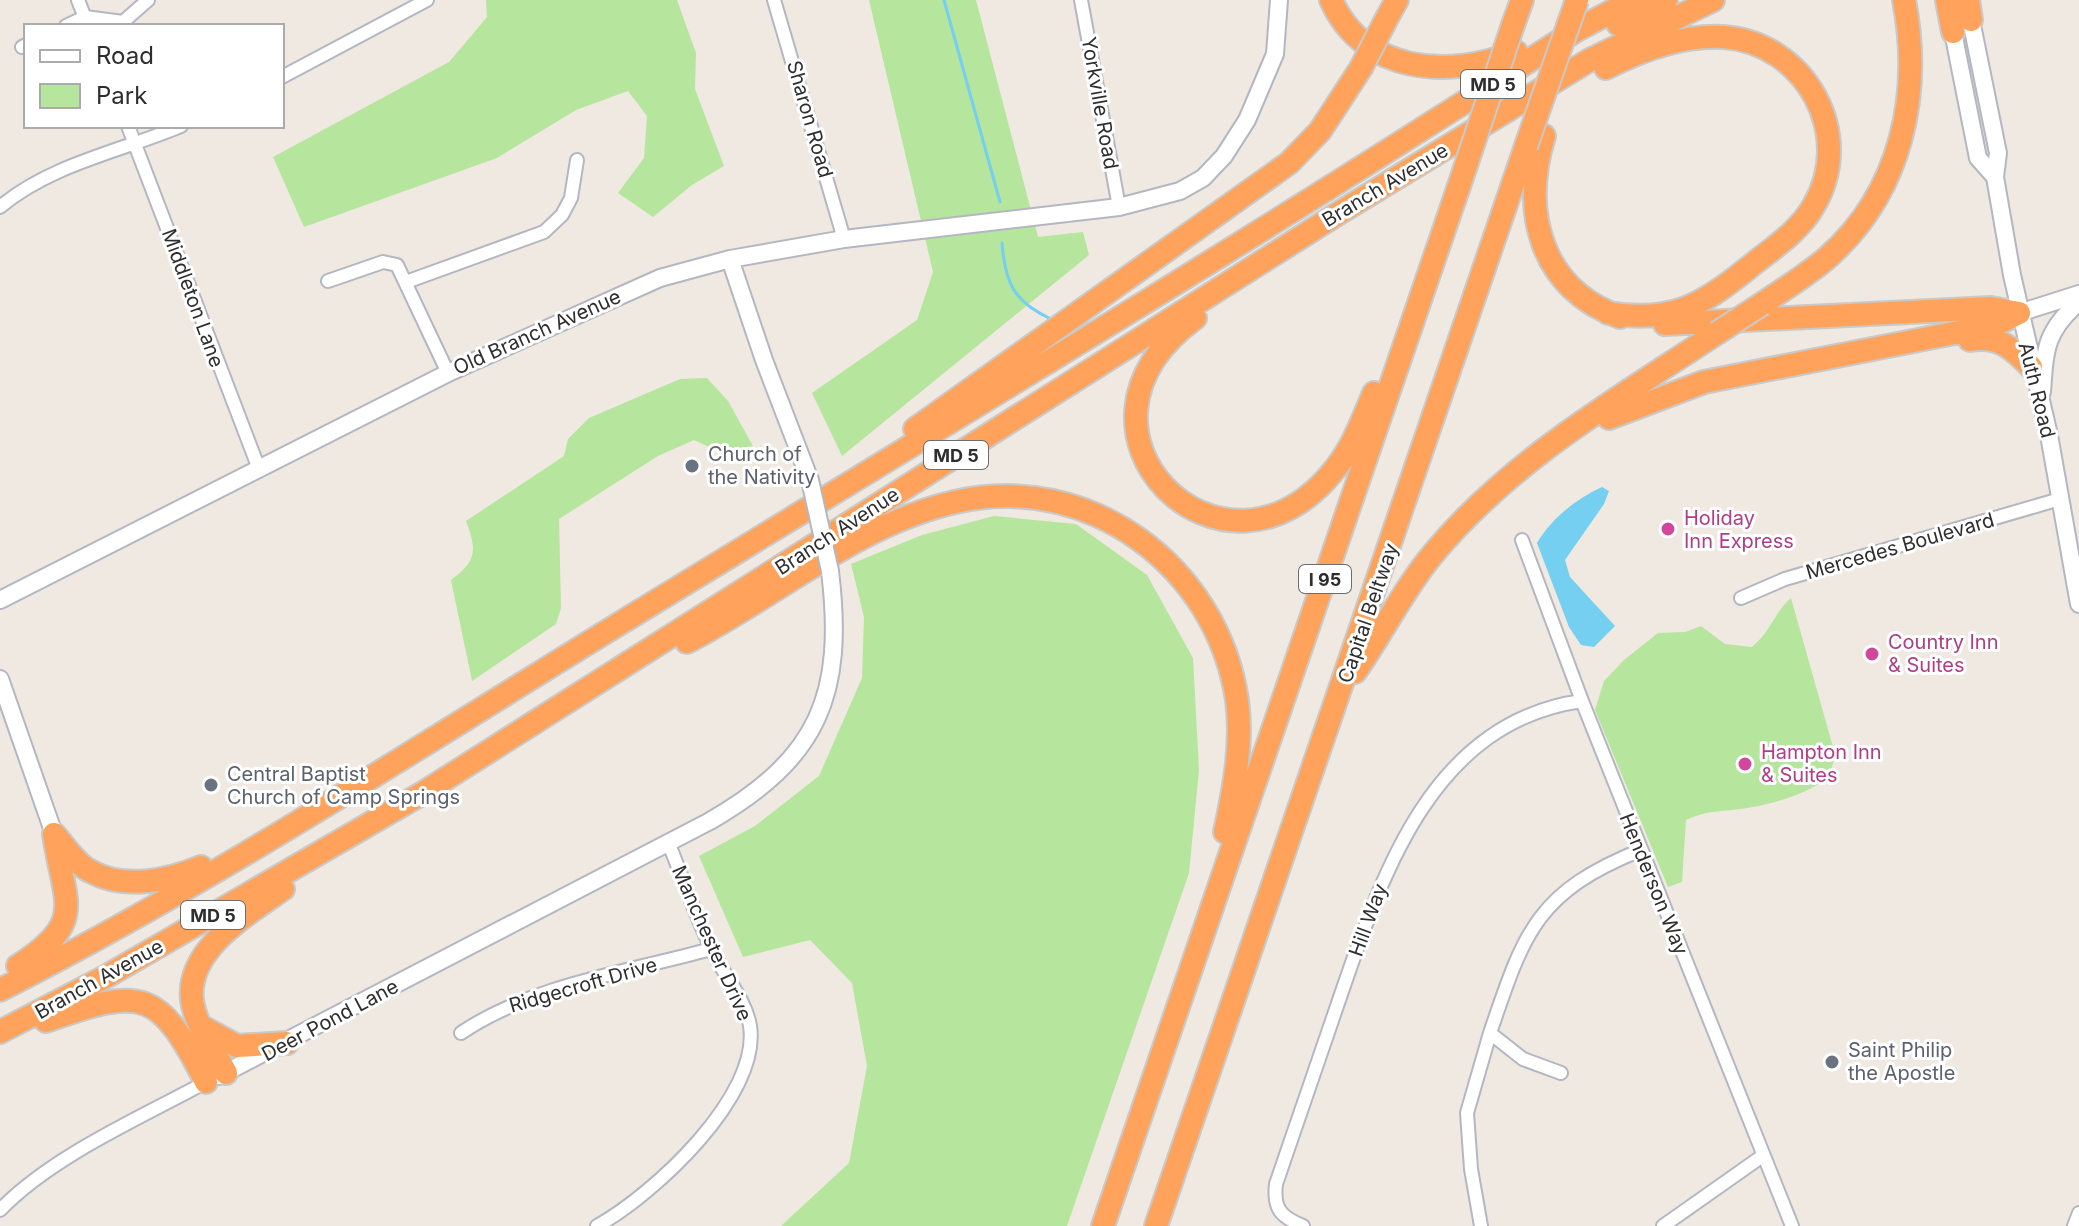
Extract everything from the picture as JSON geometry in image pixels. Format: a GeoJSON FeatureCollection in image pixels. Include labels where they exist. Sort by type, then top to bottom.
{"type":"FeatureCollection","features":[{"type":"Feature","properties":{"kind":"highway"},"geometry":{"type":"LineString","coordinates":[[1331,0],[1348,27],[1379,53],[1415,66],[1455,68],[1514,54],[1617,0]]}},
{"type":"Feature","properties":{"kind":"highway","name":"I 95"},"geometry":{"type":"LineString","coordinates":[[1103,1226],[1521,0]]}},
{"type":"Feature","properties":{"kind":"highway","name":"Capital Beltway"},"geometry":{"type":"LineString","coordinates":[[1156,1226],[1535,141],[1577,0]]}},
{"type":"Feature","properties":{"kind":"highway"},"geometry":{"type":"LineString","coordinates":[[1585,0],[1535,141],[1535,179],[1543,245],[1572,291],[1608,313],[1647,324],[1991,308],[2019,313]]}},
{"type":"Feature","properties":{"kind":"highway","name":"Branch Avenue"},"geometry":{"type":"LineString","coordinates":[[0,990],[124,925],[326,803],[1355,172],[1575,31],[1633,0]]}},
{"type":"Feature","properties":{"kind":"highway"},"geometry":{"type":"LineString","coordinates":[[1355,172],[1666,0]]}},
{"type":"Feature","properties":{"kind":"highway","name":"Branch Avenue"},"geometry":{"type":"LineString","coordinates":[[0,1035],[423,793],[1339,213],[1588,61],[1713,0]]}},
{"type":"Feature","properties":{"kind":"highway"},"geometry":{"type":"LineString","coordinates":[[1341,692],[1431,556],[1477,505],[1559,438],[1762,304],[1827,257],[1873,204],[1900,145],[1911,85],[1912,54],[1904,0]]}},
{"type":"Feature","properties":{"kind":"highway"},"geometry":{"type":"LineString","coordinates":[[1947,0],[1964,17]]}},
{"type":"Feature","properties":{"kind":"highway"},"geometry":{"type":"LineString","coordinates":[[710,570],[931,419],[1267,181],[1320,131],[1361,68],[1394,5]]}},
{"type":"Feature","properties":{"kind":"highway"},"geometry":{"type":"LineString","coordinates":[[1441,151],[1629,57],[1670,44],[1705,37],[1744,40],[1777,53],[1793,67],[1818,99],[1829,136],[1828,169],[1805,219],[1705,300],[1662,315],[1608,313]]}},
{"type":"Feature","properties":{"kind":"highway"},"geometry":{"type":"LineString","coordinates":[[1339,213],[1172,334],[1144,376],[1136,416],[1141,449],[1159,482],[1181,501],[1207,515],[1243,521],[1279,513],[1297,504],[1334,471],[1355,438],[1458,189]]}},
{"type":"Feature","properties":{"kind":"highway"},"geometry":{"type":"LineString","coordinates":[[1559,438],[1638,404],[1704,382],[1995,325],[2019,313]]}},
{"type":"Feature","properties":{"kind":"highway"},"geometry":{"type":"LineString","coordinates":[[1878,347],[1905,351],[1986,337],[2003,341],[2031,367]]}},
{"type":"Feature","properties":{"kind":"highway"},"geometry":{"type":"LineString","coordinates":[[575,698],[719,625],[856,542],[926,510],[954,502],[1004,495],[1059,501],[1089,510],[1136,535],[1176,570],[1217,630],[1232,678],[1239,728],[1234,785],[1191,969]]}},
{"type":"Feature","properties":{"kind":"highway"},"geometry":{"type":"LineString","coordinates":[[216,1078],[192,1001],[192,986],[207,952],[235,923],[423,793]]}},
{"type":"Feature","properties":{"kind":"highway"},"geometry":{"type":"LineString","coordinates":[[54,834],[87,870],[110,879],[137,882],[176,877],[210,864],[308,807],[326,803]]}},
{"type":"Feature","properties":{"kind":"highway"},"geometry":{"type":"LineString","coordinates":[[0,978],[51,944],[62,928],[67,896],[54,834]]}},
{"type":"Feature","properties":{"kind":"highway"},"geometry":{"type":"LineString","coordinates":[[0,1035],[105,1003],[142,1003],[168,1016],[216,1078]]}},
{"type":"Feature","properties":{"kind":"highway"},"geometry":{"type":"LineString","coordinates":[[201,1026],[237,1046],[287,1043]]}},
{"type":"Feature","properties":{"kind":"street"},"geometry":{"type":"LineString","coordinates":[[78,0],[87,22],[123,22],[148,0]]}},
{"type":"Feature","properties":{"kind":"street"},"geometry":{"type":"LineString","coordinates":[[284,76],[427,0]]}},
{"type":"Feature","properties":{"kind":"street","name":"Sharon Road"},"geometry":{"type":"LineString","coordinates":[[774,0],[844,239]]}},
{"type":"Feature","properties":{"kind":"street","name":"Yorkville Road"},"geometry":{"type":"LineString","coordinates":[[1081,0],[1119,207]]}},
{"type":"Feature","properties":{"kind":"street","name":"Old Branch Avenue"},"geometry":{"type":"LineString","coordinates":[[0,600],[448,373],[650,281],[730,259],[844,239],[1119,207],[1180,191],[1203,178],[1224,156],[1247,120],[1275,54],[1279,0]]}},
{"type":"Feature","properties":{"kind":"street","name":"Auth Road"},"geometry":{"type":"LineString","coordinates":[[1964,17],[1998,153],[1995,177],[2019,313],[2041,401],[2079,604]]}},
{"type":"Feature","properties":{"kind":"street","name":"Middleton Lane"},"geometry":{"type":"LineString","coordinates":[[129,128],[259,469]]}},
{"type":"Feature","properties":{"kind":"street"},"geometry":{"type":"LineString","coordinates":[[0,207],[26,189],[175,128]]}},
{"type":"Feature","properties":{"kind":"street"},"geometry":{"type":"LineString","coordinates":[[406,282],[544,232],[562,215],[571,198],[577,160]]}},
{"type":"Feature","properties":{"kind":"street","name":"Manchester Drive"},"geometry":{"type":"LineString","coordinates":[[597,1226],[652,1184],[688,1151],[733,1093],[747,1061],[751,1040],[748,1018],[711,949],[668,842],[762,789],[784,768],[817,718],[832,666],[835,639],[830,571],[810,480],[764,360],[730,259]]}},
{"type":"Feature","properties":{"kind":"street"},"geometry":{"type":"LineString","coordinates":[[328,281],[391,262],[397,265],[448,373]]}},
{"type":"Feature","properties":{"kind":"street"},"geometry":{"type":"LineString","coordinates":[[2019,313],[2079,294]]}},
{"type":"Feature","properties":{"kind":"street"},"geometry":{"type":"LineString","coordinates":[[2041,401],[2045,346],[2054,328],[2079,302]]}},
{"type":"Feature","properties":{"kind":"street","name":"Mercedes Boulevard"},"geometry":{"type":"LineString","coordinates":[[1741,598],[1785,579],[2060,499]]}},
{"type":"Feature","properties":{"kind":"street","name":"Henderson Way"},"geometry":{"type":"LineString","coordinates":[[1522,540],[1761,1157],[1792,1226]]}},
{"type":"Feature","properties":{"kind":"street"},"geometry":{"type":"LineString","coordinates":[[0,679],[54,834]]}},
{"type":"Feature","properties":{"kind":"street","name":"Hill Way"},"geometry":{"type":"LineString","coordinates":[[1297,1224],[1277,1209],[1276,1184],[1374,901],[1409,825],[1437,787],[1488,739],[1551,707],[1582,701]]}},
{"type":"Feature","properties":{"kind":"street","name":"Deer Pond Lane"},"geometry":{"type":"LineString","coordinates":[[0,1210],[17,1192],[84,1149],[668,842]]}},
{"type":"Feature","properties":{"kind":"street"},"geometry":{"type":"LineString","coordinates":[[1481,1226],[1469,1157],[1467,1113],[1518,952],[1532,927],[1577,880],[1641,850]]}},
{"type":"Feature","properties":{"kind":"street","name":"Ridgecroft Drive"},"geometry":{"type":"LineString","coordinates":[[461,1033],[487,1015],[530,997],[711,949]]}},
{"type":"Feature","properties":{"kind":"street"},"geometry":{"type":"LineString","coordinates":[[1490,1033],[1523,1059],[1561,1073]]}},
{"type":"Feature","properties":{"kind":"street"},"geometry":{"type":"LineString","coordinates":[[1663,1226],[1761,1157]]}},
{"type":"Feature","properties":{"kind":"street"},"geometry":{"type":"LineString","coordinates":[[2074,1226],[2079,1213]]}},
{"type":"Feature","properties":{"kind":"green space"},"geometry":{"type":"Polygon","coordinates":[[[486,0],[677,0],[696,53],[695,89],[724,166],[692,185],[653,217],[618,193],[644,158],[647,116],[628,91],[576,110],[497,158],[304,227],[273,157],[449,62],[487,17],[486,0]]]}},
{"type":"Feature","properties":{"kind":"green space"},"geometry":{"type":"Polygon","coordinates":[[[869,0],[976,0],[1038,237],[1083,232],[1089,255],[842,456],[812,393],[917,320],[933,272],[869,0]]]}},
{"type":"Feature","properties":{"kind":"green space"},"geometry":{"type":"Polygon","coordinates":[[[707,378],[728,401],[753,446],[720,452],[694,440],[658,456],[559,519],[561,608],[556,624],[472,681],[451,580],[466,567],[472,554],[472,540],[466,521],[564,456],[568,439],[589,418],[680,379],[707,378]]]}},
{"type":"Feature","properties":{"kind":"green space"},"geometry":{"type":"Polygon","coordinates":[[[994,516],[1076,524],[1147,575],[1193,658],[1199,770],[1189,873],[1067,1226],[781,1226],[849,1163],[867,1066],[852,983],[810,940],[743,957],[699,856],[755,826],[819,776],[862,678],[864,617],[851,564],[922,535],[994,516]]]}},
{"type":"Feature","properties":{"kind":"green space"},"geometry":{"type":"Polygon","coordinates":[[[1791,598],[1835,754],[1830,777],[1783,800],[1703,814],[1686,820],[1682,882],[1668,887],[1595,710],[1604,681],[1624,660],[1658,633],[1685,632],[1701,626],[1725,644],[1752,647],[1791,598]]]}},
{"type":"Feature","properties":{"kind":"water"},"geometry":{"type":"Polygon","coordinates":[[[1602,487],[1609,491],[1604,504],[1565,560],[1570,577],[1615,626],[1594,647],[1581,645],[1569,627],[1537,543],[1565,510],[1602,487]]]}},
{"type":"Feature","properties":{"kind":"waterway"},"geometry":{"type":"LineString","coordinates":[[944,0],[1000,202]]}},
{"type":"Feature","properties":{"kind":"waterway"},"geometry":{"type":"LineString","coordinates":[[1002,243],[1006,269],[1014,290],[1028,306],[1051,319]]}},
{"type":"Feature","properties":{"kind":"place","name":"Church of the Nativity"},"geometry":{"type":"Point","coordinates":[692,466]}},
{"type":"Feature","properties":{"kind":"place","name":"Holiday Inn Express"},"geometry":{"type":"Point","coordinates":[1668,529]}},
{"type":"Feature","properties":{"kind":"place","name":"Country Inn & Suites"},"geometry":{"type":"Point","coordinates":[1872,654]}},
{"type":"Feature","properties":{"kind":"place","name":"Hampton Inn & Suites"},"geometry":{"type":"Point","coordinates":[1745,764]}},
{"type":"Feature","properties":{"kind":"place","name":"Central Baptist Church of Camp Springs"},"geometry":{"type":"Point","coordinates":[211,785]}},
{"type":"Feature","properties":{"kind":"place","name":"Saint Philip the Apostle"},"geometry":{"type":"Point","coordinates":[1832,1062]}}]}
